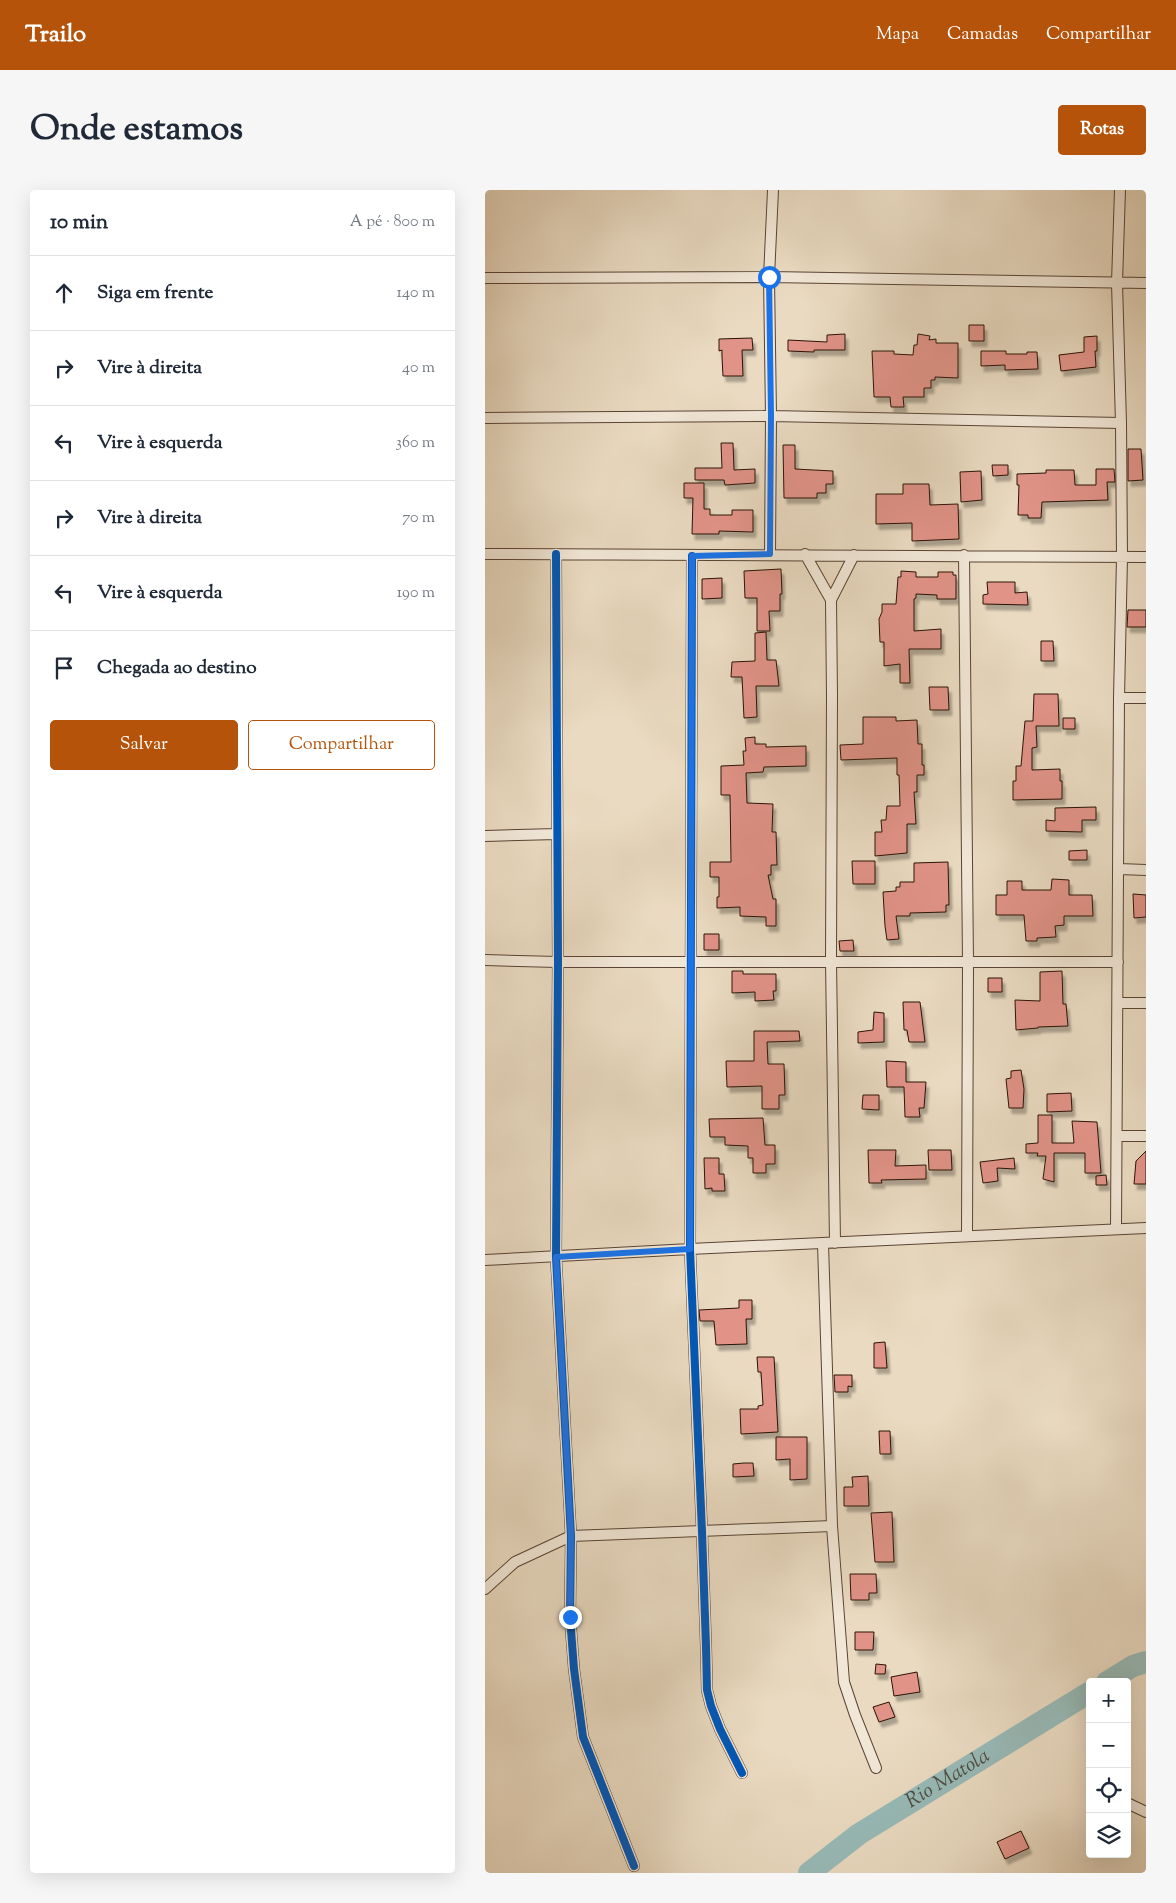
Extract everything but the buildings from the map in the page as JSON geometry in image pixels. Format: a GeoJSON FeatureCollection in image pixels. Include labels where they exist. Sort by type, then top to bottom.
{"type":"FeatureCollection","features":[{"type":"Feature","properties":{"kind":"street"},"geometry":{"type":"LineString","coordinates":[[770,554],[769,277],[773,190]]}},
{"type":"Feature","properties":{"kind":"street"},"geometry":{"type":"LineString","coordinates":[[1117,1229],[1119,698],[1122,556],[1117,283],[1120,190]]}},
{"type":"Feature","properties":{"kind":"street"},"geometry":{"type":"LineString","coordinates":[[485,278],[769,277],[1146,283]]}},
{"type":"Feature","properties":{"kind":"street"},"geometry":{"type":"LineString","coordinates":[[485,418],[771,416],[1121,423]]}},
{"type":"Feature","properties":{"kind":"street"},"geometry":{"type":"LineString","coordinates":[[485,554],[1146,557]]}},
{"type":"Feature","properties":{"kind":"street"},"geometry":{"type":"LineString","coordinates":[[556,554],[558,962],[556,1257],[571,1536],[570,1617],[574,1669],[583,1737],[634,1866]]}},
{"type":"Feature","properties":{"kind":"street"},"geometry":{"type":"LineString","coordinates":[[805,554],[831,600]]}},
{"type":"Feature","properties":{"kind":"street"},"geometry":{"type":"LineString","coordinates":[[835,1243],[831,961],[833,696],[831,600],[854,555]]}},
{"type":"Feature","properties":{"kind":"street"},"geometry":{"type":"LineString","coordinates":[[964,555],[968,962],[967,1236]]}},
{"type":"Feature","properties":{"kind":"street"},"geometry":{"type":"LineString","coordinates":[[692,556],[690,1249],[707,1690],[720,1729],[742,1773]]}},
{"type":"Feature","properties":{"kind":"street"},"geometry":{"type":"LineString","coordinates":[[1119,698],[1146,698]]}},
{"type":"Feature","properties":{"kind":"street"},"geometry":{"type":"LineString","coordinates":[[485,836],[557,834]]}},
{"type":"Feature","properties":{"kind":"street"},"geometry":{"type":"LineString","coordinates":[[1119,868],[1146,870]]}},
{"type":"Feature","properties":{"kind":"street"},"geometry":{"type":"LineString","coordinates":[[485,960],[558,962],[1118,962]]}},
{"type":"Feature","properties":{"kind":"street"},"geometry":{"type":"LineString","coordinates":[[1118,1003],[1146,1003]]}},
{"type":"Feature","properties":{"kind":"street"},"geometry":{"type":"LineString","coordinates":[[1117,1136],[1146,1136]]}},
{"type":"Feature","properties":{"kind":"street"},"geometry":{"type":"LineString","coordinates":[[485,1260],[1146,1228]]}},
{"type":"Feature","properties":{"kind":"street"},"geometry":{"type":"LineString","coordinates":[[823,1244],[832,1526],[845,1682],[855,1715],[876,1768]]}},
{"type":"Feature","properties":{"kind":"street"},"geometry":{"type":"LineString","coordinates":[[485,1589],[515,1562],[571,1536],[832,1526]]}},
{"type":"Feature","properties":{"kind":"street"},"geometry":{"type":"LineString","coordinates":[[1131,1805],[1146,1812]]}},
{"type":"Feature","properties":{"kind":"waterway","name":"Rio Matola"},"geometry":{"type":"LineString","coordinates":[[1114,1678],[1133,1666],[1146,1662]]}},
{"type":"Feature","properties":{"kind":"waterway","name":"Rio Matola"},"geometry":{"type":"LineString","coordinates":[[809,1873],[859,1834],[1086,1694]]}},
{"type":"Feature","properties":{"kind":"cycle path"},"geometry":{"type":"LineString","coordinates":[[556,554],[558,962],[556,1257],[571,1536],[570,1617],[574,1669],[583,1737],[634,1866]]}},
{"type":"Feature","properties":{"kind":"cycle path"},"geometry":{"type":"LineString","coordinates":[[692,556],[690,1249],[707,1690],[720,1729],[742,1773]]}},
{"type":"Feature","properties":{"kind":"route"},"geometry":{"type":"LineString","coordinates":[[570,1617],[571,1536],[556,1257],[690,1249],[692,556],[770,554],[769,277]]}}]}
